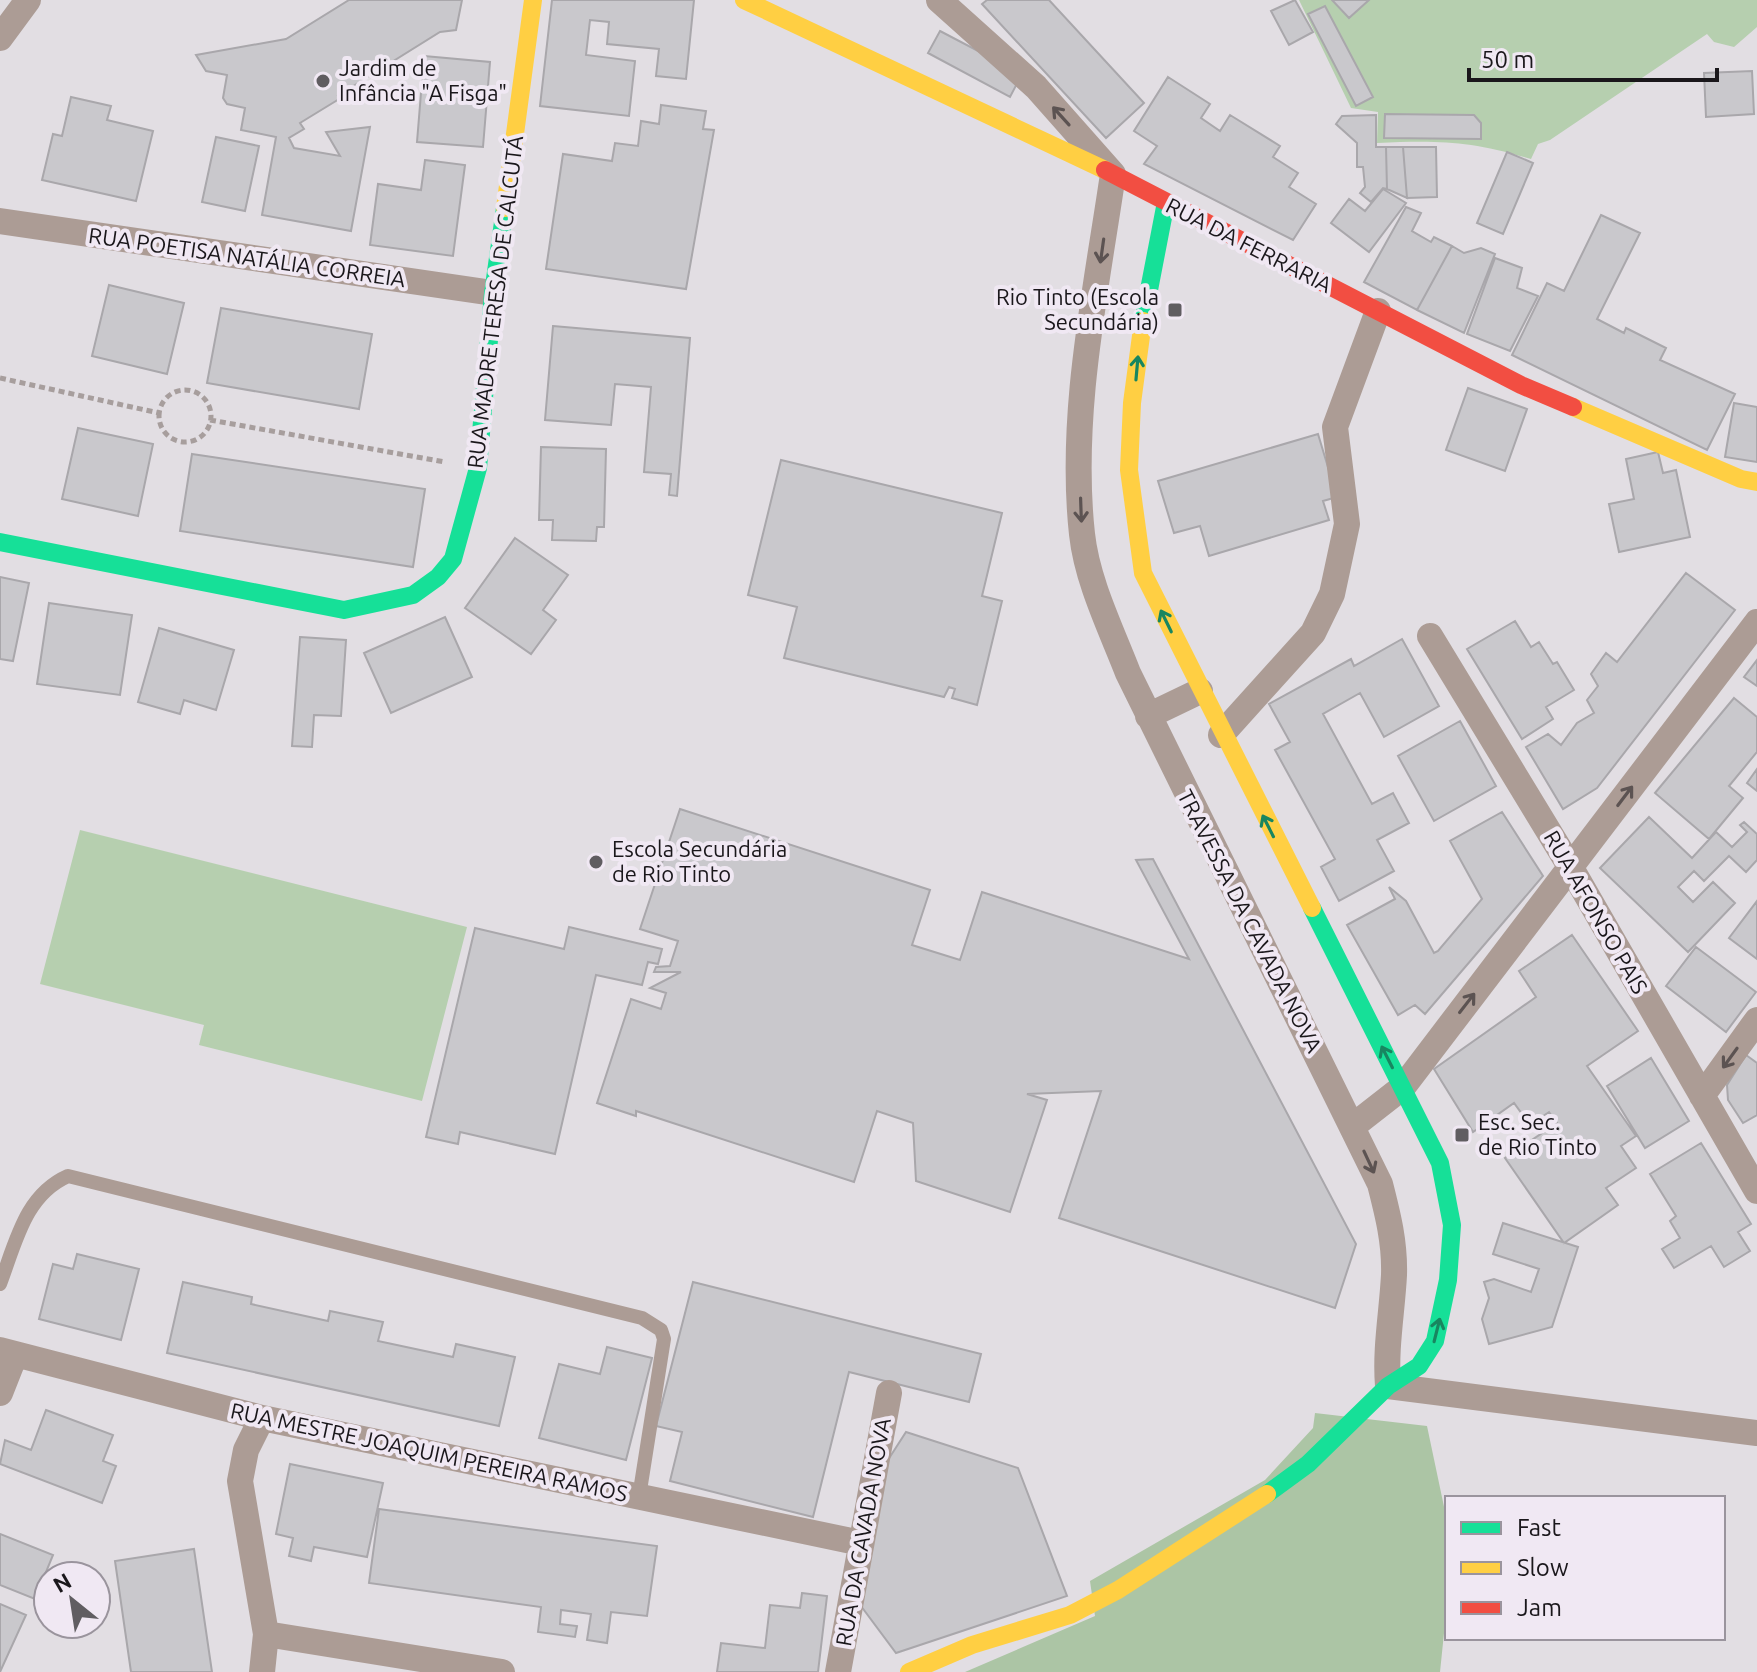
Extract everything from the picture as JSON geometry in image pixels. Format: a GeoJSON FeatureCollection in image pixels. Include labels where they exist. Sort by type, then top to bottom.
{"type":"FeatureCollection","features":[{"type":"Feature","properties":{"kind":"street"},"geometry":{"type":"LineString","coordinates":[[0,38],[28,0]]}},
{"type":"Feature","properties":{"kind":"street","name":"RUA MADRE TERESA DE CALCUTÁ"},"geometry":{"type":"LineString","coordinates":[[0,542],[344,610],[413,595],[438,577],[453,559],[478,468],[493,293],[533,0]]}},
{"type":"Feature","properties":{"kind":"street","name":"RUA DA FERRARIA"},"geometry":{"type":"LineString","coordinates":[[744,0],[1113,174],[1521,385],[1741,479],[1757,482]]}},
{"type":"Feature","properties":{"kind":"street"},"geometry":{"type":"LineString","coordinates":[[939,0],[1036,87],[1113,174]]}},
{"type":"Feature","properties":{"kind":"street","name":"TRAVESSA DA CAVADA NOVA"},"geometry":{"type":"LineString","coordinates":[[1113,174],[1087,356],[1080,478],[1082,536],[1098,595],[1148,716],[1380,1184],[1392,1227],[1394,1272],[1385,1355],[1388,1386]]}},
{"type":"Feature","properties":{"kind":"street"},"geometry":{"type":"LineString","coordinates":[[909,1672],[972,1645],[1070,1615],[1118,1590],[1248,1508],[1308,1464],[1388,1386],[1419,1366],[1435,1341],[1448,1280],[1452,1225],[1440,1163],[1221,735],[1143,573],[1132,521],[1129,470],[1139,349],[1166,202]]}},
{"type":"Feature","properties":{"kind":"street","name":"RUA POETISA NATÁLIA CORREIA"},"geometry":{"type":"LineString","coordinates":[[0,221],[493,293]]}},
{"type":"Feature","properties":{"kind":"street"},"geometry":{"type":"LineString","coordinates":[[1221,735],[1313,633],[1332,594],[1347,524],[1335,427],[1378,311]]}},
{"type":"Feature","properties":{"kind":"street"},"geometry":{"type":"LineString","coordinates":[[1353,1126],[1403,1087],[1757,622]]}},
{"type":"Feature","properties":{"kind":"street","name":"RUA AFONSO PAIS"},"geometry":{"type":"LineString","coordinates":[[1430,636],[1571,868],[1757,1191]]}},
{"type":"Feature","properties":{"kind":"street"},"geometry":{"type":"LineString","coordinates":[[1148,716],[1200,691]]}},
{"type":"Feature","properties":{"kind":"street"},"geometry":{"type":"LineString","coordinates":[[1702,1096],[1757,1020]]}},
{"type":"Feature","properties":{"kind":"street"},"geometry":{"type":"LineString","coordinates":[[0,1393],[8,1352]]}},
{"type":"Feature","properties":{"kind":"street","name":"RUA MESTRE JOAQUIM PEREIRA RAMOS"},"geometry":{"type":"LineString","coordinates":[[8,1352],[262,1418],[861,1543]]}},
{"type":"Feature","properties":{"kind":"street"},"geometry":{"type":"LineString","coordinates":[[1388,1386],[1757,1433]]}},
{"type":"Feature","properties":{"kind":"street","name":"RUA DA CAVADA NOVA"},"geometry":{"type":"LineString","coordinates":[[838,1672],[889,1393]]}},
{"type":"Feature","properties":{"kind":"street"},"geometry":{"type":"LineString","coordinates":[[262,1418],[246,1450],[240,1481],[266,1634],[262,1672]]}},
{"type":"Feature","properties":{"kind":"street"},"geometry":{"type":"LineString","coordinates":[[266,1634],[502,1672]]}},
{"type":"Feature","properties":{"kind":"lane"},"geometry":{"type":"LineString","coordinates":[[0,1284],[33,1200],[48,1185],[68,1176],[642,1318],[661,1330],[664,1339],[639,1497]]}},
{"type":"Feature","properties":{"kind":"path"},"geometry":{"type":"LineString","coordinates":[[0,378],[159,413]]}},
{"type":"Feature","properties":{"kind":"path"},"geometry":{"type":"LineString","coordinates":[[184,390],[201,395],[210,410],[210,420],[203,434],[180,441],[165,432],[159,413],[165,400],[184,390]]}},
{"type":"Feature","properties":{"kind":"path"},"geometry":{"type":"LineString","coordinates":[[210,420],[478,468]]}},
{"type":"Feature","properties":{"kind":"green space"},"geometry":{"type":"Polygon","coordinates":[[[1299,0],[1757,0],[1757,27],[1734,47],[1714,42],[1707,34],[1550,140],[1538,144],[1531,159],[1455,143],[1377,143],[1378,112],[1351,108],[1299,0]]]}},
{"type":"Feature","properties":{"kind":"green space"},"geometry":{"type":"Polygon","coordinates":[[[80,830],[467,927],[422,1101],[199,1045],[204,1025],[40,984],[80,830]]]}},
{"type":"Feature","properties":{"kind":"green space"},"geometry":{"type":"Polygon","coordinates":[[[1315,1413],[1427,1426],[1445,1512],[1445,1623],[1440,1672],[965,1672],[1095,1616],[1090,1581],[1265,1480],[1313,1428],[1315,1413]]]}},
{"type":"Feature","properties":{"kind":"building"},"geometry":{"type":"Polygon","coordinates":[[[349,0],[462,0],[456,30],[440,32],[339,95],[344,96],[300,123],[304,129],[289,138],[294,148],[340,156],[326,132],[370,127],[351,231],[262,215],[276,137],[241,130],[245,108],[227,104],[223,98],[227,75],[206,71],[196,55],[286,39],[349,0]]]}},
{"type":"Feature","properties":{"kind":"building"},"geometry":{"type":"Polygon","coordinates":[[[552,0],[694,0],[686,79],[656,76],[659,49],[607,44],[609,22],[590,20],[586,55],[635,61],[629,116],[540,106],[552,0]]]}},
{"type":"Feature","properties":{"kind":"building"},"geometry":{"type":"Polygon","coordinates":[[[987,0],[1049,0],[1144,103],[1106,138],[982,4],[987,0]]]}},
{"type":"Feature","properties":{"kind":"building"},"geometry":{"type":"Polygon","coordinates":[[[1295,0],[1313,32],[1289,45],[1271,11],[1295,0]]]}},
{"type":"Feature","properties":{"kind":"building"},"geometry":{"type":"Polygon","coordinates":[[[1332,0],[1369,0],[1349,18],[1332,0]]]}},
{"type":"Feature","properties":{"kind":"building"},"geometry":{"type":"Polygon","coordinates":[[[1325,6],[1373,97],[1356,106],[1308,14],[1325,6]]]}},
{"type":"Feature","properties":{"kind":"building"},"geometry":{"type":"Polygon","coordinates":[[[940,31],[1022,74],[1010,97],[928,53],[940,31]]]}},
{"type":"Feature","properties":{"kind":"building"},"geometry":{"type":"Polygon","coordinates":[[[424,56],[490,62],[483,147],[417,142],[424,56]]]}},
{"type":"Feature","properties":{"kind":"building"},"geometry":{"type":"Polygon","coordinates":[[[1752,71],[1754,114],[1706,117],[1704,73],[1752,71]]]}},
{"type":"Feature","properties":{"kind":"building"},"geometry":{"type":"Polygon","coordinates":[[[1168,77],[1210,104],[1201,118],[1220,131],[1230,115],[1280,146],[1273,157],[1298,173],[1289,187],[1316,204],[1293,240],[1144,164],[1157,146],[1134,131],[1168,77]]]}},
{"type":"Feature","properties":{"kind":"building"},"geometry":{"type":"Polygon","coordinates":[[[71,97],[111,106],[107,120],[153,131],[136,201],[42,180],[53,134],[62,136],[71,97]]]}},
{"type":"Feature","properties":{"kind":"building"},"geometry":{"type":"Polygon","coordinates":[[[661,105],[706,111],[703,129],[714,130],[686,289],[546,269],[563,154],[612,161],[615,143],[638,146],[641,121],[659,124],[661,105]]]}},
{"type":"Feature","properties":{"kind":"building"},"geometry":{"type":"Polygon","coordinates":[[[1385,114],[1474,115],[1481,123],[1481,139],[1384,138],[1385,114]]]}},
{"type":"Feature","properties":{"kind":"building"},"geometry":{"type":"Polygon","coordinates":[[[1376,115],[1376,147],[1386,147],[1387,189],[1383,188],[1371,202],[1360,193],[1365,187],[1363,167],[1357,167],[1357,143],[1336,124],[1342,116],[1376,115]]]}},
{"type":"Feature","properties":{"kind":"building"},"geometry":{"type":"Polygon","coordinates":[[[216,137],[259,146],[245,211],[202,202],[216,137]]]}},
{"type":"Feature","properties":{"kind":"building"},"geometry":{"type":"Polygon","coordinates":[[[1386,147],[1403,147],[1407,198],[1387,189],[1386,147]]]}},
{"type":"Feature","properties":{"kind":"building"},"geometry":{"type":"Polygon","coordinates":[[[1403,147],[1436,147],[1437,197],[1407,198],[1403,147]]]}},
{"type":"Feature","properties":{"kind":"building"},"geometry":{"type":"Polygon","coordinates":[[[1507,152],[1533,163],[1503,234],[1477,223],[1507,152]]]}},
{"type":"Feature","properties":{"kind":"building"},"geometry":{"type":"Polygon","coordinates":[[[425,160],[465,165],[453,256],[370,245],[378,184],[421,190],[425,160]]]}},
{"type":"Feature","properties":{"kind":"building"},"geometry":{"type":"Polygon","coordinates":[[[1383,189],[1406,203],[1369,252],[1331,223],[1349,199],[1365,211],[1383,189]]]}},
{"type":"Feature","properties":{"kind":"building"},"geometry":{"type":"Polygon","coordinates":[[[1406,207],[1421,213],[1412,231],[1431,242],[1434,237],[1452,246],[1417,310],[1364,282],[1406,207]]]}},
{"type":"Feature","properties":{"kind":"building"},"geometry":{"type":"Polygon","coordinates":[[[1601,215],[1640,233],[1597,319],[1624,333],[1626,328],[1666,348],[1660,360],[1735,394],[1707,450],[1512,355],[1547,283],[1564,291],[1601,215]]]}},
{"type":"Feature","properties":{"kind":"building"},"geometry":{"type":"Polygon","coordinates":[[[1452,246],[1464,253],[1481,248],[1495,254],[1464,333],[1417,310],[1452,246]]]}},
{"type":"Feature","properties":{"kind":"building"},"geometry":{"type":"Polygon","coordinates":[[[1495,258],[1522,268],[1517,288],[1538,296],[1510,351],[1467,334],[1495,258]]]}},
{"type":"Feature","properties":{"kind":"building"},"geometry":{"type":"Polygon","coordinates":[[[109,285],[184,303],[167,374],[92,356],[109,285]]]}},
{"type":"Feature","properties":{"kind":"building"},"geometry":{"type":"Polygon","coordinates":[[[221,308],[372,334],[359,409],[207,383],[221,308]]]}},
{"type":"Feature","properties":{"kind":"building"},"geometry":{"type":"Polygon","coordinates":[[[553,326],[690,338],[677,496],[669,495],[671,474],[644,472],[651,387],[615,384],[611,425],[545,420],[553,326]]]}},
{"type":"Feature","properties":{"kind":"building"},"geometry":{"type":"Polygon","coordinates":[[[1468,388],[1527,409],[1505,471],[1446,450],[1468,388]]]}},
{"type":"Feature","properties":{"kind":"building"},"geometry":{"type":"Polygon","coordinates":[[[1734,403],[1757,407],[1757,462],[1725,457],[1734,403]]]}},
{"type":"Feature","properties":{"kind":"building"},"geometry":{"type":"Polygon","coordinates":[[[78,428],[153,444],[138,516],[62,499],[78,428]]]}},
{"type":"Feature","properties":{"kind":"building"},"geometry":{"type":"Polygon","coordinates":[[[1318,434],[1337,497],[1323,501],[1329,520],[1209,556],[1200,526],[1174,533],[1158,481],[1318,434]]]}},
{"type":"Feature","properties":{"kind":"building"},"geometry":{"type":"Polygon","coordinates":[[[541,447],[606,449],[604,527],[597,527],[596,541],[552,540],[553,520],[539,520],[541,447]]]}},
{"type":"Feature","properties":{"kind":"building"},"geometry":{"type":"Polygon","coordinates":[[[1658,452],[1663,473],[1676,470],[1690,537],[1619,552],[1609,504],[1634,499],[1626,459],[1658,452]]]}},
{"type":"Feature","properties":{"kind":"building"},"geometry":{"type":"Polygon","coordinates":[[[192,454],[425,489],[413,567],[180,531],[192,454]]]}},
{"type":"Feature","properties":{"kind":"building"},"geometry":{"type":"Polygon","coordinates":[[[781,460],[1002,513],[982,596],[1002,601],[977,705],[952,698],[955,689],[949,687],[944,697],[784,658],[797,607],[748,595],[781,460]]]}},
{"type":"Feature","properties":{"kind":"building"},"geometry":{"type":"Polygon","coordinates":[[[515,538],[568,575],[543,610],[556,620],[531,654],[465,608],[515,538]]]}},
{"type":"Feature","properties":{"kind":"building"},"geometry":{"type":"Polygon","coordinates":[[[1686,573],[1735,610],[1597,788],[1563,809],[1526,747],[1548,734],[1561,745],[1577,723],[1594,713],[1587,700],[1598,686],[1591,674],[1606,653],[1617,662],[1686,573]]]}},
{"type":"Feature","properties":{"kind":"building"},"geometry":{"type":"Polygon","coordinates":[[[0,577],[29,583],[13,661],[0,659],[0,577]]]}},
{"type":"Feature","properties":{"kind":"building"},"geometry":{"type":"Polygon","coordinates":[[[49,603],[132,615],[120,695],[37,684],[49,603]]]}},
{"type":"Feature","properties":{"kind":"building"},"geometry":{"type":"Polygon","coordinates":[[[445,617],[472,677],[391,713],[364,653],[445,617]]]}},
{"type":"Feature","properties":{"kind":"building"},"geometry":{"type":"Polygon","coordinates":[[[1515,621],[1531,647],[1539,642],[1553,664],[1557,662],[1574,690],[1546,707],[1553,719],[1522,739],[1467,649],[1515,621]]]}},
{"type":"Feature","properties":{"kind":"building"},"geometry":{"type":"Polygon","coordinates":[[[159,628],[234,650],[216,710],[184,700],[180,714],[138,702],[159,628]]]}},
{"type":"Feature","properties":{"kind":"building"},"geometry":{"type":"Polygon","coordinates":[[[300,637],[346,640],[341,716],[314,715],[312,747],[292,746],[300,637]]]}},
{"type":"Feature","properties":{"kind":"building"},"geometry":{"type":"Polygon","coordinates":[[[1402,639],[1439,706],[1384,737],[1360,693],[1323,714],[1372,804],[1393,793],[1409,823],[1377,840],[1394,871],[1339,901],[1321,867],[1335,859],[1275,750],[1290,742],[1269,704],[1351,659],[1354,666],[1402,639]]]}},
{"type":"Feature","properties":{"kind":"building"},"geometry":{"type":"Polygon","coordinates":[[[1757,660],[1757,686],[1744,677],[1757,660]]]}},
{"type":"Feature","properties":{"kind":"building"},"geometry":{"type":"Polygon","coordinates":[[[1734,698],[1757,717],[1757,752],[1729,786],[1743,798],[1709,839],[1655,793],[1734,698]]]}},
{"type":"Feature","properties":{"kind":"building"},"geometry":{"type":"Polygon","coordinates":[[[1460,721],[1496,786],[1434,821],[1398,756],[1460,721]]]}},
{"type":"Feature","properties":{"kind":"building"},"geometry":{"type":"Polygon","coordinates":[[[1757,769],[1757,791],[1747,783],[1757,769]]]}},
{"type":"Feature","properties":{"kind":"building"},"geometry":{"type":"Polygon","coordinates":[[[680,809],[930,890],[912,945],[960,960],[982,892],[1189,959],[1136,860],[1153,859],[1356,1244],[1335,1308],[1059,1218],[1101,1091],[1027,1094],[1047,1100],[1010,1212],[916,1181],[913,1123],[877,1111],[854,1182],[636,1111],[636,1116],[597,1103],[631,999],[661,1009],[666,993],[650,988],[681,972],[654,972],[656,967],[670,966],[678,941],[640,929],[680,809]]]}},
{"type":"Feature","properties":{"kind":"building"},"geometry":{"type":"Polygon","coordinates":[[[1502,812],[1543,876],[1425,1014],[1415,1005],[1398,1015],[1347,925],[1395,899],[1389,887],[1406,901],[1434,953],[1438,951],[1482,899],[1450,841],[1502,812]]]}},
{"type":"Feature","properties":{"kind":"building"},"geometry":{"type":"Polygon","coordinates":[[[1649,817],[1692,858],[1716,832],[1732,847],[1747,832],[1740,825],[1744,822],[1757,834],[1757,860],[1746,872],[1729,856],[1704,881],[1694,871],[1678,887],[1693,902],[1713,882],[1735,903],[1688,952],[1600,868],[1649,817]]]}},
{"type":"Feature","properties":{"kind":"building"},"geometry":{"type":"Polygon","coordinates":[[[1757,901],[1757,959],[1729,938],[1757,901]]]}},
{"type":"Feature","properties":{"kind":"building"},"geometry":{"type":"Polygon","coordinates":[[[569,927],[662,949],[658,964],[648,962],[642,985],[596,975],[555,1154],[460,1132],[458,1144],[426,1137],[475,928],[564,949],[569,927]]]}},
{"type":"Feature","properties":{"kind":"building"},"geometry":{"type":"Polygon","coordinates":[[[1572,935],[1638,1031],[1587,1066],[1636,1136],[1621,1146],[1636,1168],[1606,1188],[1618,1205],[1564,1243],[1505,1158],[1557,1123],[1549,1112],[1530,1125],[1514,1103],[1473,1132],[1434,1069],[1536,997],[1519,971],[1572,935]]]}},
{"type":"Feature","properties":{"kind":"building"},"geometry":{"type":"Polygon","coordinates":[[[1696,947],[1756,992],[1726,1032],[1666,986],[1696,947]]]}},
{"type":"Feature","properties":{"kind":"building"},"geometry":{"type":"Polygon","coordinates":[[[1746,1055],[1757,1063],[1757,1115],[1743,1123],[1728,1100],[1727,1085],[1746,1055]]]}},
{"type":"Feature","properties":{"kind":"building"},"geometry":{"type":"Polygon","coordinates":[[[1651,1058],[1689,1121],[1645,1148],[1607,1086],[1651,1058]]]}},
{"type":"Feature","properties":{"kind":"building"},"geometry":{"type":"Polygon","coordinates":[[[1701,1143],[1751,1224],[1738,1232],[1750,1251],[1724,1267],[1711,1246],[1674,1268],[1662,1249],[1680,1238],[1670,1221],[1676,1216],[1650,1174],[1701,1143]]]}},
{"type":"Feature","properties":{"kind":"building"},"geometry":{"type":"Polygon","coordinates":[[[1503,1223],[1578,1247],[1552,1327],[1489,1344],[1482,1319],[1489,1298],[1484,1282],[1494,1279],[1531,1292],[1539,1269],[1493,1254],[1503,1223]]]}},
{"type":"Feature","properties":{"kind":"building"},"geometry":{"type":"Polygon","coordinates":[[[77,1254],[139,1269],[121,1340],[39,1319],[53,1264],[73,1269],[77,1254]]]}},
{"type":"Feature","properties":{"kind":"building"},"geometry":{"type":"Polygon","coordinates":[[[183,1282],[252,1297],[251,1304],[328,1321],[330,1311],[383,1322],[378,1341],[453,1357],[456,1344],[515,1357],[499,1426],[167,1353],[183,1282]]]}},
{"type":"Feature","properties":{"kind":"building"},"geometry":{"type":"Polygon","coordinates":[[[693,1282],[981,1354],[969,1402],[849,1372],[813,1517],[670,1481],[682,1432],[656,1426],[693,1282]]]}},
{"type":"Feature","properties":{"kind":"building"},"geometry":{"type":"Polygon","coordinates":[[[607,1347],[652,1358],[626,1460],[539,1438],[559,1364],[600,1374],[607,1347]]]}},
{"type":"Feature","properties":{"kind":"building"},"geometry":{"type":"Polygon","coordinates":[[[46,1410],[113,1435],[103,1461],[116,1466],[102,1503],[0,1464],[5,1440],[31,1450],[46,1410]]]}},
{"type":"Feature","properties":{"kind":"building"},"geometry":{"type":"Polygon","coordinates":[[[906,1432],[1018,1468],[1067,1596],[896,1653],[861,1606],[886,1463],[906,1432]]]}},
{"type":"Feature","properties":{"kind":"building"},"geometry":{"type":"Polygon","coordinates":[[[290,1464],[383,1483],[367,1557],[314,1547],[311,1561],[289,1556],[293,1538],[276,1534],[290,1464]]]}},
{"type":"Feature","properties":{"kind":"building"},"geometry":{"type":"Polygon","coordinates":[[[379,1509],[657,1546],[647,1616],[611,1612],[607,1643],[587,1640],[591,1614],[561,1610],[560,1624],[577,1626],[575,1637],[538,1632],[541,1607],[369,1583],[379,1509]]]}},
{"type":"Feature","properties":{"kind":"building"},"geometry":{"type":"Polygon","coordinates":[[[0,1534],[53,1555],[51,1560],[32,1560],[32,1598],[0,1585],[0,1534]]]}},
{"type":"Feature","properties":{"kind":"building"},"geometry":{"type":"Polygon","coordinates":[[[194,1549],[212,1672],[131,1672],[115,1561],[194,1549]]]}},
{"type":"Feature","properties":{"kind":"building"},"geometry":{"type":"Polygon","coordinates":[[[802,1593],[827,1596],[818,1672],[717,1672],[721,1643],[765,1648],[770,1605],[800,1608],[802,1593]]]}},
{"type":"Feature","properties":{"kind":"building"},"geometry":{"type":"Polygon","coordinates":[[[0,1604],[26,1615],[0,1672],[0,1604]]]}},
{"type":"Feature","properties":{"kind":"traffic: fast"},"geometry":{"type":"LineString","coordinates":[[1143,321],[1166,202]]}},
{"type":"Feature","properties":{"kind":"traffic: fast"},"geometry":{"type":"LineString","coordinates":[[0,542],[344,610],[413,595],[438,577],[453,559],[478,468],[493,293],[505,208]]}},
{"type":"Feature","properties":{"kind":"traffic: fast"},"geometry":{"type":"LineString","coordinates":[[1267,1494],[1308,1464],[1388,1386],[1419,1366],[1435,1341],[1448,1280],[1452,1225],[1440,1163],[1312,908]]}},
{"type":"Feature","properties":{"kind":"traffic: slow"},"geometry":{"type":"LineString","coordinates":[[505,208],[533,0]]}},
{"type":"Feature","properties":{"kind":"traffic: slow"},"geometry":{"type":"LineString","coordinates":[[744,0],[1105,170]]}},
{"type":"Feature","properties":{"kind":"traffic: slow"},"geometry":{"type":"LineString","coordinates":[[1143,321],[1132,403],[1129,470],[1143,573],[1312,908]]}},
{"type":"Feature","properties":{"kind":"traffic: slow"},"geometry":{"type":"LineString","coordinates":[[1573,407],[1741,479],[1757,482]]}},
{"type":"Feature","properties":{"kind":"traffic: slow"},"geometry":{"type":"LineString","coordinates":[[909,1672],[972,1645],[1070,1615],[1118,1590],[1267,1494]]}},
{"type":"Feature","properties":{"kind":"traffic: jam"},"geometry":{"type":"LineString","coordinates":[[1105,170],[1521,385],[1573,407]]}},
{"type":"Feature","properties":{"kind":"place","name":"Jardim de Infância \"A Fisga\""},"geometry":{"type":"Point","coordinates":[323,81]}},
{"type":"Feature","properties":{"kind":"place","name":"Rio Tinto (Escola Secundária)"},"geometry":{"type":"Point","coordinates":[1175,310]}},
{"type":"Feature","properties":{"kind":"place","name":"Escola Secundária de Rio Tinto"},"geometry":{"type":"Point","coordinates":[596,862]}},
{"type":"Feature","properties":{"kind":"place","name":"Esc. Sec. de Rio Tinto"},"geometry":{"type":"Point","coordinates":[1462,1135]}}]}
